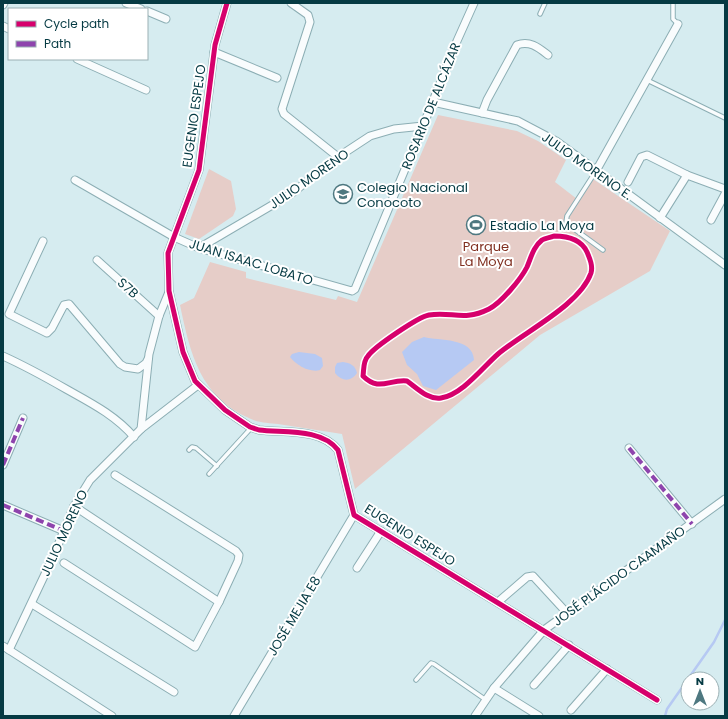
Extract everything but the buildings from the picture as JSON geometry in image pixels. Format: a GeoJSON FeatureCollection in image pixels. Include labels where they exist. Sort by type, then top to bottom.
{"type":"FeatureCollection","features":[{"type":"Feature","properties":{"kind":"street"},"geometry":{"type":"LineString","coordinates":[[126,3],[138,8]]}},
{"type":"Feature","properties":{"kind":"street","name":"EUGENIO ESPEJO"},"geometry":{"type":"LineString","coordinates":[[227,3],[214,52],[199,170],[168,253],[169,291],[183,352],[195,381],[225,410],[252,427],[265,431],[316,436],[332,442],[338,450],[354,515],[657,700]]}},
{"type":"Feature","properties":{"kind":"street"},"geometry":{"type":"LineString","coordinates":[[291,3],[308,15],[310,22],[282,109],[284,114],[338,157]]}},
{"type":"Feature","properties":{"kind":"street","name":"ROSARIO DE ALCÁZAR"},"geometry":{"type":"LineString","coordinates":[[347,291],[355,289],[474,3]]}},
{"type":"Feature","properties":{"kind":"street"},"geometry":{"type":"LineString","coordinates":[[148,11],[166,19]]}},
{"type":"Feature","properties":{"kind":"street"},"geometry":{"type":"LineString","coordinates":[[596,171],[678,24]]}},
{"type":"Feature","properties":{"kind":"street"},"geometry":{"type":"LineString","coordinates":[[482,113],[487,100],[517,45],[524,42],[548,55]]}},
{"type":"Feature","properties":{"kind":"street"},"geometry":{"type":"LineString","coordinates":[[214,52],[277,78]]}},
{"type":"Feature","properties":{"kind":"street"},"geometry":{"type":"LineString","coordinates":[[79,60],[146,90]]}},
{"type":"Feature","properties":{"kind":"street","name":"JULIO MORENO E."},"geometry":{"type":"LineString","coordinates":[[433,102],[518,121],[556,141],[725,265]]}},
{"type":"Feature","properties":{"kind":"street","name":"JULIO MORENO"},"geometry":{"type":"LineString","coordinates":[[200,248],[291,194],[338,157],[370,136],[394,129],[423,126]]}},
{"type":"Feature","properties":{"kind":"street"},"geometry":{"type":"LineString","coordinates":[[628,182],[641,157],[647,155],[687,175],[725,189]]}},
{"type":"Feature","properties":{"kind":"street"},"geometry":{"type":"LineString","coordinates":[[660,218],[687,175]]}},
{"type":"Feature","properties":{"kind":"street","name":"JUAN ISAAC LOBATO"},"geometry":{"type":"LineString","coordinates":[[74,180],[174,237],[200,248],[347,291]]}},
{"type":"Feature","properties":{"kind":"street"},"geometry":{"type":"LineString","coordinates":[[711,220],[725,194]]}},
{"type":"Feature","properties":{"kind":"street"},"geometry":{"type":"LineString","coordinates":[[43,241],[9,314],[47,334],[64,305],[70,304],[120,364],[138,369],[146,363],[159,316],[169,291]]}},
{"type":"Feature","properties":{"kind":"street","name":"S7B"},"geometry":{"type":"LineString","coordinates":[[97,260],[159,316]]}},
{"type":"Feature","properties":{"kind":"street"},"geometry":{"type":"LineString","coordinates":[[141,429],[149,354]]}},
{"type":"Feature","properties":{"kind":"street"},"geometry":{"type":"LineString","coordinates":[[3,356],[23,365],[107,412],[123,424],[134,437]]}},
{"type":"Feature","properties":{"kind":"street","name":"JULIO MORENO"},"geometry":{"type":"LineString","coordinates":[[6,648],[32,604],[74,506],[90,480],[141,429],[198,385]]}},
{"type":"Feature","properties":{"kind":"street"},"geometry":{"type":"LineString","coordinates":[[3,465],[23,418]]}},
{"type":"Feature","properties":{"kind":"street"},"geometry":{"type":"LineString","coordinates":[[629,448],[692,524]]}},
{"type":"Feature","properties":{"kind":"street"},"geometry":{"type":"LineString","coordinates":[[64,563],[195,647],[219,602],[238,561],[239,555],[236,551],[115,475]]}},
{"type":"Feature","properties":{"kind":"street","name":"JOSÉ PLÁCIDO CAAMAÑO"},"geometry":{"type":"LineString","coordinates":[[475,716],[494,688],[544,630],[725,499]]}},
{"type":"Feature","properties":{"kind":"street"},"geometry":{"type":"LineString","coordinates":[[3,505],[64,531]]}},
{"type":"Feature","properties":{"kind":"street"},"geometry":{"type":"LineString","coordinates":[[74,506],[219,602]]}},
{"type":"Feature","properties":{"kind":"street","name":"JOSÉ MEJIA E8"},"geometry":{"type":"LineString","coordinates":[[234,716],[354,515]]}},
{"type":"Feature","properties":{"kind":"street"},"geometry":{"type":"LineString","coordinates":[[357,568],[381,531]]}},
{"type":"Feature","properties":{"kind":"street"},"geometry":{"type":"LineString","coordinates":[[498,602],[527,577],[533,576],[567,613]]}},
{"type":"Feature","properties":{"kind":"street"},"geometry":{"type":"LineString","coordinates":[[32,604],[174,692]]}},
{"type":"Feature","properties":{"kind":"street"},"geometry":{"type":"LineString","coordinates":[[534,685],[569,646]]}},
{"type":"Feature","properties":{"kind":"street"},"geometry":{"type":"LineString","coordinates":[[6,648],[112,716]]}},
{"type":"Feature","properties":{"kind":"street"},"geometry":{"type":"LineString","coordinates":[[571,710],[607,669]]}},
{"type":"Feature","properties":{"kind":"street"},"geometry":{"type":"LineString","coordinates":[[494,688],[538,716]]}},
{"type":"Feature","properties":{"kind":"lane"},"geometry":{"type":"LineString","coordinates":[[540,14],[545,3]]}},
{"type":"Feature","properties":{"kind":"lane"},"geometry":{"type":"LineString","coordinates":[[673,3],[672,19],[678,24]]}},
{"type":"Feature","properties":{"kind":"lane"},"geometry":{"type":"LineString","coordinates":[[646,80],[725,118]]}},
{"type":"Feature","properties":{"kind":"lane"},"geometry":{"type":"LineString","coordinates":[[596,171],[567,216],[566,223],[604,250]]}},
{"type":"Feature","properties":{"kind":"lane"},"geometry":{"type":"LineString","coordinates":[[209,474],[252,427]]}},
{"type":"Feature","properties":{"kind":"lane"},"geometry":{"type":"LineString","coordinates":[[189,450],[192,447],[196,448],[216,466]]}},
{"type":"Feature","properties":{"kind":"lane"},"geometry":{"type":"LineString","coordinates":[[416,680],[430,663],[434,664],[486,700]]}},
{"type":"Feature","properties":{"kind":"green space","name":"Parque La Moya"},"geometry":{"type":"Polygon","coordinates":[[[438,115],[517,131],[538,141],[566,160],[555,182],[577,199],[593,179],[670,231],[650,271],[540,335],[355,489],[342,434],[257,421],[234,410],[220,399],[200,372],[193,357],[180,305],[194,298],[210,262],[246,272],[246,278],[336,300],[338,296],[357,302],[438,115]]]}},
{"type":"Feature","properties":{"kind":"green space"},"geometry":{"type":"Polygon","coordinates":[[[209,169],[231,181],[236,209],[233,216],[199,239],[185,234],[209,169]]]}},
{"type":"Feature","properties":{"kind":"water"},"geometry":{"type":"Polygon","coordinates":[[[424,337],[454,341],[462,344],[468,347],[474,360],[436,390],[423,386],[417,374],[407,365],[402,352],[412,342],[424,337]]]}},
{"type":"Feature","properties":{"kind":"water"},"geometry":{"type":"Polygon","coordinates":[[[299,352],[315,354],[322,358],[323,366],[320,370],[316,371],[299,365],[290,357],[292,354],[299,352]]]}},
{"type":"Feature","properties":{"kind":"water"},"geometry":{"type":"Polygon","coordinates":[[[343,362],[352,365],[355,368],[357,373],[355,376],[346,380],[335,373],[337,363],[343,362]]]}},
{"type":"Feature","properties":{"kind":"waterway"},"geometry":{"type":"LineString","coordinates":[[694,671],[714,642],[725,620]]}},
{"type":"Feature","properties":{"kind":"waterway"},"geometry":{"type":"LineString","coordinates":[[665,716],[667,709],[680,690]]}},
{"type":"Feature","properties":{"kind":"marked path"},"geometry":{"type":"LineString","coordinates":[[3,465],[23,418]]}},
{"type":"Feature","properties":{"kind":"marked path"},"geometry":{"type":"LineString","coordinates":[[629,448],[692,524]]}},
{"type":"Feature","properties":{"kind":"marked path"},"geometry":{"type":"LineString","coordinates":[[3,505],[64,531]]}},
{"type":"Feature","properties":{"kind":"cycle path"},"geometry":{"type":"LineString","coordinates":[[227,3],[215,45],[199,170],[168,253],[169,291],[183,352],[195,381],[225,410],[250,427],[259,430],[302,433],[322,438],[331,443],[338,450],[354,515],[657,700]]}},
{"type":"Feature","properties":{"kind":"cycle path"},"geometry":{"type":"LineString","coordinates":[[554,236],[573,239],[581,244],[587,252],[592,268],[585,285],[564,307],[498,354],[472,380],[457,392],[449,396],[436,398],[423,393],[407,381],[379,384],[369,381],[363,376],[366,358],[406,326],[429,315],[444,314],[465,316],[480,313],[494,306],[505,296],[520,278],[527,267],[534,249],[539,243],[543,239],[554,236]]}},
{"type":"Feature","properties":{"kind":"place","name":"Colegio Nacional Conocoto"},"geometry":{"type":"Point","coordinates":[343,194]}},
{"type":"Feature","properties":{"kind":"place","name":"Estadio La Moya"},"geometry":{"type":"Point","coordinates":[476,225]}}]}
